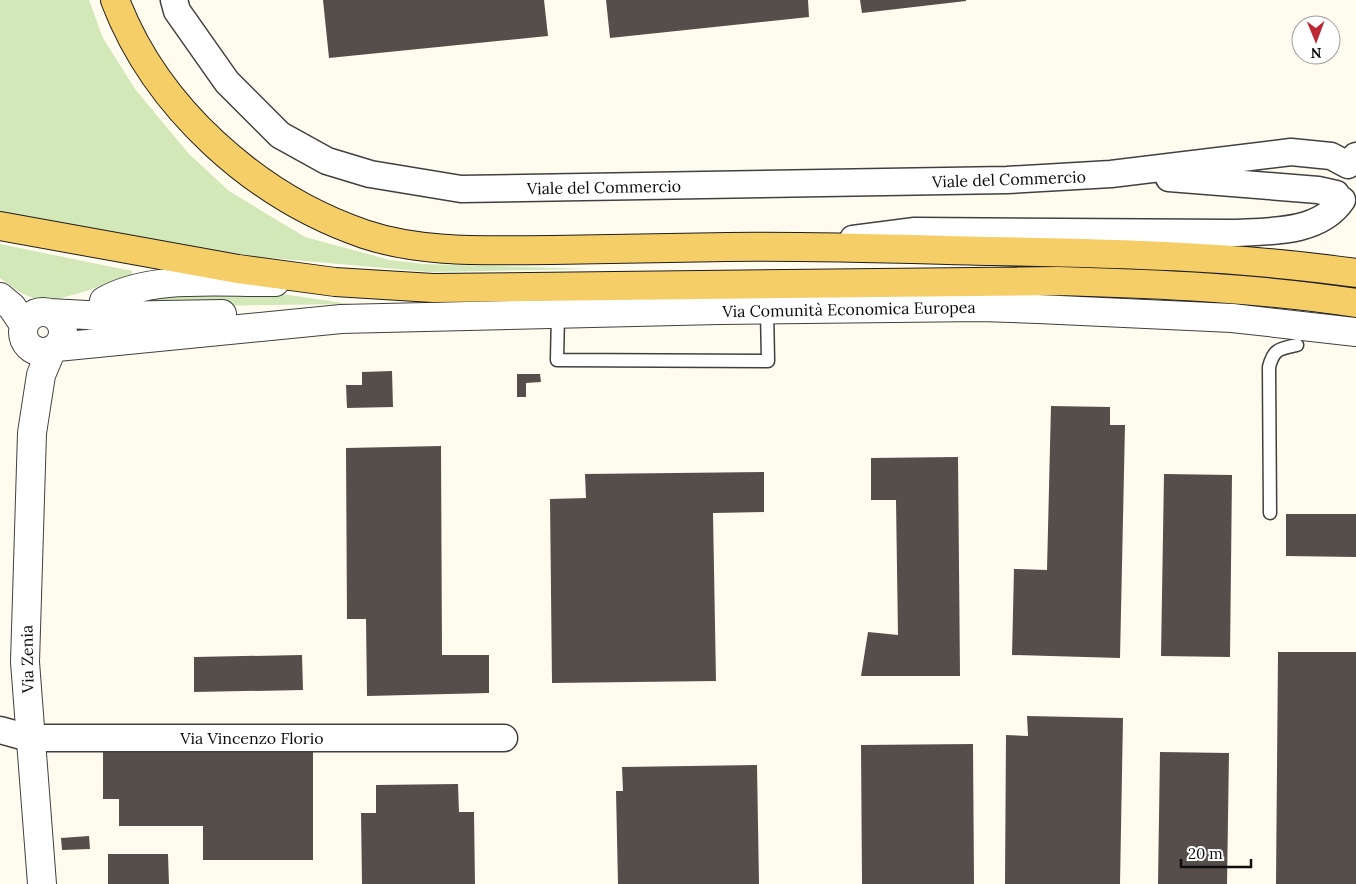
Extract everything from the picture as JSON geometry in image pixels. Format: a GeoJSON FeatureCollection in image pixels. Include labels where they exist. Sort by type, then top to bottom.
{"type":"FeatureCollection","features":[{"type":"Feature","properties":{"kind":"main road"},"geometry":{"type":"LineString","coordinates":[[115,0],[138,47],[160,80],[211,141],[241,168],[272,190],[310,210],[364,234],[404,243],[482,250],[797,247],[1066,252],[1208,258],[1356,273]]}},
{"type":"Feature","properties":{"kind":"main road"},"geometry":{"type":"LineString","coordinates":[[0,226],[32,234],[238,269],[335,282],[433,288],[1059,281],[1137,283],[1287,293],[1356,303]]}},
{"type":"Feature","properties":{"kind":"street","name":"Viale del Commercio"},"geometry":{"type":"LineString","coordinates":[[174,0],[177,11],[227,82],[280,135],[327,161],[370,174],[461,189],[868,184],[1111,174]]}},
{"type":"Feature","properties":{"kind":"street"},"geometry":{"type":"LineString","coordinates":[[1111,174],[1291,152],[1331,156],[1353,163]]}},
{"type":"Feature","properties":{"kind":"street"},"geometry":{"type":"LineString","coordinates":[[1345,199],[1334,185],[1339,172],[1353,163]]}},
{"type":"Feature","properties":{"kind":"street"},"geometry":{"type":"LineString","coordinates":[[1111,174],[1318,190],[1345,199]]}},
{"type":"Feature","properties":{"kind":"street"},"geometry":{"type":"LineString","coordinates":[[797,247],[914,231],[1232,233],[1285,230],[1318,221],[1335,211],[1345,199]]}},
{"type":"Feature","properties":{"kind":"street"},"geometry":{"type":"LineString","coordinates":[[21,313],[27,344],[34,350],[43,352],[57,345],[121,291],[164,283],[335,282]]}},
{"type":"Feature","properties":{"kind":"street","name":"Via Comunità Economica Europea"},"geometry":{"type":"LineString","coordinates":[[341,319],[558,319],[767,310],[981,307],[1232,318],[1356,332]]}},
{"type":"Feature","properties":{"kind":"street"},"geometry":{"type":"LineString","coordinates":[[21,313],[98,311],[248,314],[341,319]]}},
{"type":"Feature","properties":{"kind":"street"},"geometry":{"type":"LineString","coordinates":[[21,313],[59,319],[63,328],[57,345],[41,375],[32,432]]}},
{"type":"Feature","properties":{"kind":"street"},"geometry":{"type":"LineString","coordinates":[[21,313],[24,386],[32,432]]}},
{"type":"Feature","properties":{"kind":"street"},"geometry":{"type":"LineString","coordinates":[[57,345],[341,319]]}},
{"type":"Feature","properties":{"kind":"street","name":"Via Zenia"},"geometry":{"type":"LineString","coordinates":[[32,432],[25,662],[29,738],[42,884]]}},
{"type":"Feature","properties":{"kind":"street","name":"Via Vincenzo Florio"},"geometry":{"type":"LineString","coordinates":[[0,730],[29,738],[504,738]]}},
{"type":"Feature","properties":{"kind":"lane"},"geometry":{"type":"LineString","coordinates":[[558,319],[557,360],[768,361],[767,310]]}},
{"type":"Feature","properties":{"kind":"lane"},"geometry":{"type":"LineString","coordinates":[[1270,513],[1269,367],[1272,355],[1279,349],[1297,344]]}},
{"type":"Feature","properties":{"kind":"green space"},"geometry":{"type":"Polygon","coordinates":[[[0,0],[89,0],[103,38],[135,89],[189,154],[229,191],[305,237],[390,260],[424,264],[590,269],[430,272],[260,257],[54,226],[0,213],[0,0]]]}},
{"type":"Feature","properties":{"kind":"green space"},"geometry":{"type":"Polygon","coordinates":[[[0,244],[132,271],[132,275],[65,297],[45,300],[33,298],[0,278],[0,244]]]}},
{"type":"Feature","properties":{"kind":"green space"},"geometry":{"type":"Polygon","coordinates":[[[243,292],[289,295],[350,304],[126,307],[144,295],[243,292]]]}},
{"type":"Feature","properties":{"kind":"building"},"geometry":{"type":"Polygon","coordinates":[[[323,0],[544,0],[548,36],[329,58],[323,0]]]}},
{"type":"Feature","properties":{"kind":"building"},"geometry":{"type":"Polygon","coordinates":[[[606,0],[808,0],[809,17],[610,38],[606,0]]]}},
{"type":"Feature","properties":{"kind":"building"},"geometry":{"type":"Polygon","coordinates":[[[860,0],[966,0],[966,1],[862,13],[860,0]]]}},
{"type":"Feature","properties":{"kind":"building"},"geometry":{"type":"Polygon","coordinates":[[[392,371],[393,407],[347,408],[346,385],[362,385],[362,372],[392,371]]]}},
{"type":"Feature","properties":{"kind":"building"},"geometry":{"type":"Polygon","coordinates":[[[517,374],[540,374],[541,382],[526,383],[526,397],[517,397],[517,374]]]}},
{"type":"Feature","properties":{"kind":"building"},"geometry":{"type":"Polygon","coordinates":[[[1051,406],[1110,407],[1110,425],[1125,425],[1120,658],[1012,655],[1014,569],[1047,570],[1051,406]]]}},
{"type":"Feature","properties":{"kind":"building"},"geometry":{"type":"Polygon","coordinates":[[[441,446],[442,655],[489,655],[489,693],[367,696],[366,619],[347,619],[346,448],[441,446]]]}},
{"type":"Feature","properties":{"kind":"building"},"geometry":{"type":"Polygon","coordinates":[[[958,457],[960,676],[861,676],[868,632],[898,635],[896,500],[871,500],[871,458],[958,457]]]}},
{"type":"Feature","properties":{"kind":"building"},"geometry":{"type":"Polygon","coordinates":[[[764,472],[764,512],[713,513],[716,681],[552,683],[550,499],[586,498],[585,474],[764,472]]]}},
{"type":"Feature","properties":{"kind":"building"},"geometry":{"type":"Polygon","coordinates":[[[1164,474],[1232,475],[1230,657],[1161,656],[1164,474]]]}},
{"type":"Feature","properties":{"kind":"building"},"geometry":{"type":"Polygon","coordinates":[[[1286,514],[1356,514],[1356,557],[1286,556],[1286,514]]]}},
{"type":"Feature","properties":{"kind":"building"},"geometry":{"type":"Polygon","coordinates":[[[1278,652],[1356,652],[1356,884],[1276,884],[1278,652]]]}},
{"type":"Feature","properties":{"kind":"building"},"geometry":{"type":"Polygon","coordinates":[[[302,655],[303,690],[194,692],[194,657],[302,655]]]}},
{"type":"Feature","properties":{"kind":"building"},"geometry":{"type":"Polygon","coordinates":[[[1027,716],[1123,718],[1120,884],[1005,884],[1006,735],[1028,736],[1027,716]]]}},
{"type":"Feature","properties":{"kind":"building"},"geometry":{"type":"Polygon","coordinates":[[[973,744],[974,884],[862,884],[861,745],[973,744]]]}},
{"type":"Feature","properties":{"kind":"building"},"geometry":{"type":"Polygon","coordinates":[[[103,752],[313,752],[313,860],[203,860],[203,826],[119,826],[119,799],[103,799],[103,752]]]}},
{"type":"Feature","properties":{"kind":"building"},"geometry":{"type":"Polygon","coordinates":[[[1160,752],[1229,753],[1227,884],[1158,884],[1160,752]]]}},
{"type":"Feature","properties":{"kind":"building"},"geometry":{"type":"Polygon","coordinates":[[[757,765],[759,884],[618,884],[616,791],[623,791],[622,767],[757,765]]]}},
{"type":"Feature","properties":{"kind":"building"},"geometry":{"type":"Polygon","coordinates":[[[458,784],[459,812],[474,812],[475,884],[362,884],[361,813],[376,813],[376,785],[458,784]]]}},
{"type":"Feature","properties":{"kind":"building"},"geometry":{"type":"Polygon","coordinates":[[[89,836],[90,849],[62,850],[61,838],[89,836]]]}},
{"type":"Feature","properties":{"kind":"building"},"geometry":{"type":"Polygon","coordinates":[[[108,854],[168,854],[169,884],[108,884],[108,854]]]}}]}
